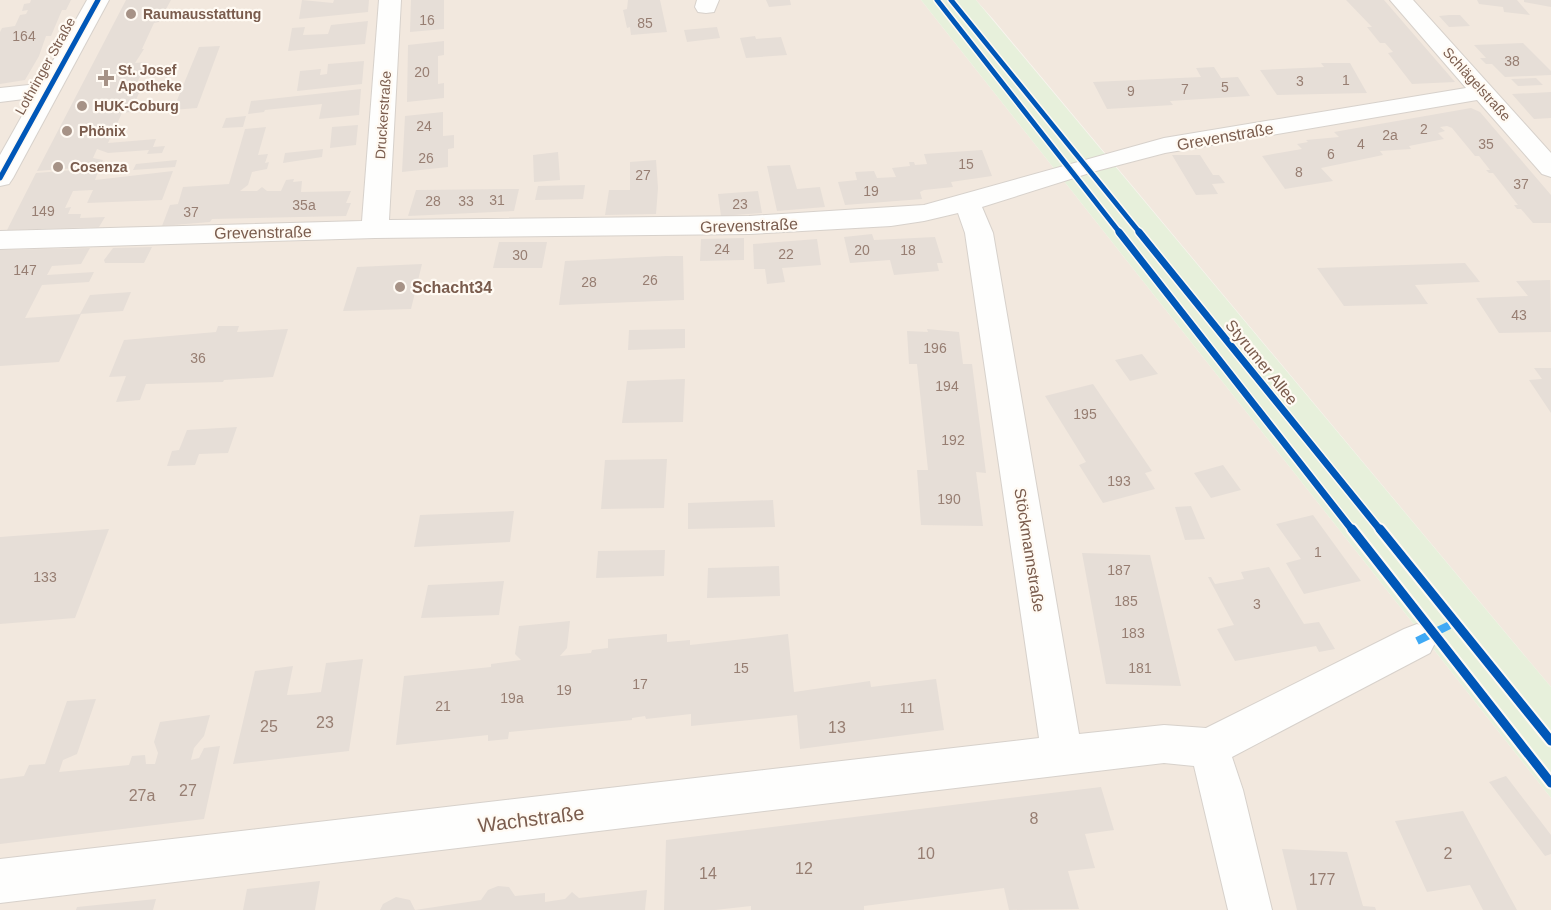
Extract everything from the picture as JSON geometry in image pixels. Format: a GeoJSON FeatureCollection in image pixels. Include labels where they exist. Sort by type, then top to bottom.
{"type":"FeatureCollection","features":[{"type":"Feature","properties":{"kind":"street","name":"Lothringer Straße"},"geometry":{"type":"LineString","coordinates":[[0,178],[98,0]]}},
{"type":"Feature","properties":{"kind":"street","name":"Druckerstraße"},"geometry":{"type":"LineString","coordinates":[[375,229],[390,0]]}},
{"type":"Feature","properties":{"kind":"street","name":"Schlägelstraße"},"geometry":{"type":"LineString","coordinates":[[1401,0],[1551,169]]}},
{"type":"Feature","properties":{"kind":"street"},"geometry":{"type":"LineString","coordinates":[[0,95],[48,90]]}},
{"type":"Feature","properties":{"kind":"street","name":"Grevenstraße"},"geometry":{"type":"LineString","coordinates":[[0,240],[375,229],[801,223],[924,213],[967,203],[1087,166],[1164,146],[1485,92]]}},
{"type":"Feature","properties":{"kind":"street","name":"Stöckmannstraße"},"geometry":{"type":"LineString","coordinates":[[967,203],[979,233],[1062,755]]}},
{"type":"Feature","properties":{"kind":"street"},"geometry":{"type":"LineString","coordinates":[[1062,755],[1164,744],[1209,748],[1417,641]]}},
{"type":"Feature","properties":{"kind":"street"},"geometry":{"type":"LineString","coordinates":[[1209,748],[1222,790],[1250,910]]}},
{"type":"Feature","properties":{"kind":"street","name":"Wachstraße"},"geometry":{"type":"LineString","coordinates":[[0,881],[396,836],[1062,755]]}},
{"type":"Feature","properties":{"kind":"shaded area"},"geometry":{"type":"Polygon","coordinates":[[[0,0],[921,0],[1551,798],[1551,910],[0,910],[0,0]]]}},
{"type":"Feature","properties":{"kind":"shaded area"},"geometry":{"type":"Polygon","coordinates":[[[976,0],[1551,0],[1551,687],[993,19],[976,0]]]}},
{"type":"Feature","properties":{"kind":"green space"},"geometry":{"type":"Polygon","coordinates":[[[921,0],[976,0],[1551,687],[1551,798],[921,0]]]}},
{"type":"Feature","properties":{"kind":"building"},"geometry":{"type":"Polygon","coordinates":[[[31,0],[71,0],[66,10],[62,10],[51,36],[46,36],[39,56],[25,80],[0,84],[0,32],[2,28],[15,26],[20,15],[26,14],[28,10],[22,11],[24,4],[30,3],[31,0]]]}},
{"type":"Feature","properties":{"kind":"building"},"geometry":{"type":"Polygon","coordinates":[[[126,0],[171,0],[159,22],[154,23],[142,49],[144,49],[135,63],[147,62],[134,89],[141,89],[130,112],[122,113],[108,143],[156,139],[153,147],[165,146],[162,153],[147,154],[149,150],[108,153],[97,149],[93,158],[103,160],[100,166],[37,171],[126,0]]]}},
{"type":"Feature","properties":{"kind":"building"},"geometry":{"type":"Polygon","coordinates":[[[302,0],[333,3],[334,0],[369,0],[368,12],[299,19],[302,0]]]}},
{"type":"Feature","properties":{"kind":"building"},"geometry":{"type":"Polygon","coordinates":[[[411,0],[444,0],[444,29],[410,32],[411,0]]]}},
{"type":"Feature","properties":{"kind":"building"},"geometry":{"type":"Polygon","coordinates":[[[628,0],[660,0],[667,32],[631,35],[623,10],[627,9],[628,0]]]}},
{"type":"Feature","properties":{"kind":"building"},"geometry":{"type":"Polygon","coordinates":[[[766,0],[790,0],[791,5],[769,7],[766,0]]]}},
{"type":"Feature","properties":{"kind":"building"},"geometry":{"type":"Polygon","coordinates":[[[1346,0],[1384,0],[1455,82],[1412,84],[1388,53],[1393,52],[1385,43],[1380,43],[1367,27],[1372,27],[1346,0]]]}},
{"type":"Feature","properties":{"kind":"building"},"geometry":{"type":"Polygon","coordinates":[[[1477,0],[1517,0],[1530,15],[1504,12],[1503,7],[1479,4],[1477,0]]]}},
{"type":"Feature","properties":{"kind":"building"},"geometry":{"type":"Polygon","coordinates":[[[1524,0],[1551,0],[1551,7],[1524,2],[1524,0]]]}},
{"type":"Feature","properties":{"kind":"building"},"geometry":{"type":"Polygon","coordinates":[[[1460,15],[1470,26],[1449,27],[1439,16],[1460,15]]]}},
{"type":"Feature","properties":{"kind":"building"},"geometry":{"type":"Polygon","coordinates":[[[368,21],[365,44],[288,51],[292,28],[305,27],[303,35],[328,34],[331,25],[368,21]]]}},
{"type":"Feature","properties":{"kind":"building"},"geometry":{"type":"Polygon","coordinates":[[[717,27],[720,38],[687,42],[684,30],[717,27]]]}},
{"type":"Feature","properties":{"kind":"building"},"geometry":{"type":"Polygon","coordinates":[[[755,36],[756,39],[781,37],[787,55],[746,58],[740,38],[755,36]]]}},
{"type":"Feature","properties":{"kind":"building"},"geometry":{"type":"Polygon","coordinates":[[[444,41],[444,55],[438,56],[438,84],[444,83],[444,98],[407,102],[408,45],[444,41]]]}},
{"type":"Feature","properties":{"kind":"building"},"geometry":{"type":"Polygon","coordinates":[[[1523,43],[1551,71],[1551,75],[1505,77],[1492,64],[1486,64],[1480,58],[1486,58],[1474,45],[1523,43]]]}},
{"type":"Feature","properties":{"kind":"building"},"geometry":{"type":"Polygon","coordinates":[[[220,46],[197,108],[173,110],[199,47],[220,46]]]}},
{"type":"Feature","properties":{"kind":"building"},"geometry":{"type":"Polygon","coordinates":[[[364,61],[362,84],[297,91],[300,71],[321,69],[320,75],[327,74],[328,64],[364,61]]]}},
{"type":"Feature","properties":{"kind":"building"},"geometry":{"type":"Polygon","coordinates":[[[1321,63],[1350,63],[1367,93],[1277,95],[1260,70],[1324,67],[1321,63]]]}},
{"type":"Feature","properties":{"kind":"building"},"geometry":{"type":"Polygon","coordinates":[[[1214,67],[1221,78],[1238,77],[1250,96],[1170,101],[1173,105],[1107,109],[1093,82],[1201,77],[1196,68],[1214,67]]]}},
{"type":"Feature","properties":{"kind":"building"},"geometry":{"type":"Polygon","coordinates":[[[1536,78],[1543,85],[1518,86],[1511,79],[1536,78]]]}},
{"type":"Feature","properties":{"kind":"building"},"geometry":{"type":"Polygon","coordinates":[[[361,89],[359,115],[319,119],[322,104],[248,114],[251,101],[361,89]]]}},
{"type":"Feature","properties":{"kind":"building"},"geometry":{"type":"Polygon","coordinates":[[[1551,92],[1551,118],[1534,119],[1512,94],[1551,92]]]}},
{"type":"Feature","properties":{"kind":"building"},"geometry":{"type":"Polygon","coordinates":[[[1471,108],[1480,112],[1551,195],[1551,223],[1533,223],[1521,209],[1517,209],[1514,205],[1518,205],[1493,173],[1486,170],[1490,170],[1479,156],[1475,156],[1452,128],[1447,126],[1440,127],[1445,131],[1438,133],[1444,139],[1409,146],[1411,149],[1380,151],[1383,155],[1321,168],[1333,181],[1285,189],[1262,156],[1302,149],[1297,144],[1308,142],[1306,140],[1339,137],[1334,132],[1471,108]]]}},
{"type":"Feature","properties":{"kind":"building"},"geometry":{"type":"Polygon","coordinates":[[[443,112],[443,136],[454,135],[454,148],[448,149],[448,167],[402,172],[405,116],[443,112]]]}},
{"type":"Feature","properties":{"kind":"building"},"geometry":{"type":"Polygon","coordinates":[[[246,116],[243,127],[222,128],[226,118],[246,116]]]}},
{"type":"Feature","properties":{"kind":"building"},"geometry":{"type":"Polygon","coordinates":[[[358,125],[356,145],[330,148],[332,127],[358,125]]]}},
{"type":"Feature","properties":{"kind":"building"},"geometry":{"type":"Polygon","coordinates":[[[266,127],[258,155],[268,154],[265,163],[269,162],[267,169],[252,172],[248,185],[240,191],[257,191],[262,187],[267,191],[281,191],[286,180],[294,179],[293,182],[302,181],[301,192],[351,191],[346,203],[351,203],[346,216],[212,219],[210,222],[162,226],[170,205],[178,204],[183,187],[229,184],[245,129],[266,127]]]}},
{"type":"Feature","properties":{"kind":"building"},"geometry":{"type":"Polygon","coordinates":[[[323,149],[322,157],[283,163],[285,153],[323,149]]]}},
{"type":"Feature","properties":{"kind":"building"},"geometry":{"type":"Polygon","coordinates":[[[982,150],[992,176],[951,182],[953,187],[924,190],[920,192],[922,199],[845,205],[838,182],[857,180],[855,172],[874,171],[877,178],[896,177],[892,168],[910,166],[909,162],[914,162],[915,165],[927,164],[924,154],[982,150]]]}},
{"type":"Feature","properties":{"kind":"building"},"geometry":{"type":"Polygon","coordinates":[[[558,152],[560,180],[534,182],[533,155],[558,152]]]}},
{"type":"Feature","properties":{"kind":"building"},"geometry":{"type":"Polygon","coordinates":[[[1172,155],[1200,155],[1213,175],[1219,175],[1225,183],[1212,184],[1218,194],[1196,195],[1172,155]]]}},
{"type":"Feature","properties":{"kind":"building"},"geometry":{"type":"Polygon","coordinates":[[[177,160],[175,167],[133,170],[136,164],[177,160]]]}},
{"type":"Feature","properties":{"kind":"building"},"geometry":{"type":"Polygon","coordinates":[[[656,160],[658,188],[656,214],[605,215],[609,190],[630,190],[630,162],[656,160]]]}},
{"type":"Feature","properties":{"kind":"building"},"geometry":{"type":"Polygon","coordinates":[[[790,165],[797,189],[820,187],[825,207],[777,211],[767,166],[790,165]]]}},
{"type":"Feature","properties":{"kind":"building"},"geometry":{"type":"Polygon","coordinates":[[[88,169],[86,173],[98,172],[95,180],[173,171],[162,200],[87,203],[93,190],[73,191],[65,208],[71,207],[68,214],[81,214],[80,218],[105,217],[99,227],[7,230],[36,173],[88,169]]]}},
{"type":"Feature","properties":{"kind":"building"},"geometry":{"type":"Polygon","coordinates":[[[585,185],[583,199],[535,200],[538,186],[585,185]]]}},
{"type":"Feature","properties":{"kind":"building"},"geometry":{"type":"Polygon","coordinates":[[[519,189],[514,211],[408,216],[416,190],[519,189]]]}},
{"type":"Feature","properties":{"kind":"building"},"geometry":{"type":"Polygon","coordinates":[[[758,191],[762,213],[721,216],[718,194],[758,191]]]}},
{"type":"Feature","properties":{"kind":"building"},"geometry":{"type":"Polygon","coordinates":[[[872,234],[874,240],[935,237],[943,263],[937,263],[939,271],[894,275],[890,260],[850,263],[844,237],[872,234]]]}},
{"type":"Feature","properties":{"kind":"building"},"geometry":{"type":"Polygon","coordinates":[[[744,238],[744,260],[700,261],[701,239],[744,238]]]}},
{"type":"Feature","properties":{"kind":"building"},"geometry":{"type":"Polygon","coordinates":[[[817,239],[821,265],[782,268],[785,282],[767,284],[765,269],[754,269],[753,244],[817,239]]]}},
{"type":"Feature","properties":{"kind":"building"},"geometry":{"type":"Polygon","coordinates":[[[499,242],[547,242],[542,268],[493,268],[499,242]]]}},
{"type":"Feature","properties":{"kind":"building"},"geometry":{"type":"Polygon","coordinates":[[[152,247],[144,263],[105,263],[104,260],[113,248],[152,247]]]}},
{"type":"Feature","properties":{"kind":"building"},"geometry":{"type":"Polygon","coordinates":[[[90,248],[81,264],[52,266],[47,275],[94,272],[89,282],[42,285],[25,318],[81,314],[59,362],[0,366],[0,250],[90,248]]]}},
{"type":"Feature","properties":{"kind":"building"},"geometry":{"type":"Polygon","coordinates":[[[683,256],[684,300],[559,305],[565,261],[683,256]]]}},
{"type":"Feature","properties":{"kind":"building"},"geometry":{"type":"Polygon","coordinates":[[[1465,263],[1480,282],[1415,285],[1428,304],[1344,306],[1317,268],[1465,263]]]}},
{"type":"Feature","properties":{"kind":"building"},"geometry":{"type":"Polygon","coordinates":[[[422,264],[411,309],[343,311],[357,267],[422,264]]]}},
{"type":"Feature","properties":{"kind":"building"},"geometry":{"type":"Polygon","coordinates":[[[1550,280],[1551,332],[1499,333],[1476,298],[1528,296],[1516,281],[1550,280]]]}},
{"type":"Feature","properties":{"kind":"building"},"geometry":{"type":"Polygon","coordinates":[[[131,292],[123,311],[80,314],[90,295],[131,292]]]}},
{"type":"Feature","properties":{"kind":"building"},"geometry":{"type":"Polygon","coordinates":[[[218,326],[239,326],[237,332],[288,329],[273,377],[224,380],[223,382],[146,384],[140,400],[116,402],[126,376],[109,377],[124,340],[216,332],[218,326]]]}},
{"type":"Feature","properties":{"kind":"building"},"geometry":{"type":"Polygon","coordinates":[[[685,329],[685,348],[628,350],[629,330],[685,329]]]}},
{"type":"Feature","properties":{"kind":"building"},"geometry":{"type":"Polygon","coordinates":[[[927,329],[959,332],[963,364],[972,364],[986,473],[976,472],[983,526],[921,525],[917,470],[928,470],[917,364],[909,364],[907,331],[928,332],[927,329]]]}},
{"type":"Feature","properties":{"kind":"building"},"geometry":{"type":"Polygon","coordinates":[[[1142,354],[1158,374],[1130,381],[1115,360],[1142,354]]]}},
{"type":"Feature","properties":{"kind":"building"},"geometry":{"type":"Polygon","coordinates":[[[1534,368],[1551,368],[1551,413],[1529,380],[1542,379],[1534,368]]]}},
{"type":"Feature","properties":{"kind":"building"},"geometry":{"type":"Polygon","coordinates":[[[685,379],[683,422],[622,423],[627,381],[685,379]]]}},
{"type":"Feature","properties":{"kind":"building"},"geometry":{"type":"Polygon","coordinates":[[[1093,384],[1152,471],[1145,473],[1155,489],[1103,503],[1079,465],[1086,462],[1045,396],[1093,384]]]}},
{"type":"Feature","properties":{"kind":"building"},"geometry":{"type":"Polygon","coordinates":[[[237,427],[228,453],[199,454],[195,465],[167,466],[172,451],[179,450],[187,430],[237,427]]]}},
{"type":"Feature","properties":{"kind":"building"},"geometry":{"type":"Polygon","coordinates":[[[667,459],[664,508],[601,509],[605,460],[667,459]]]}},
{"type":"Feature","properties":{"kind":"building"},"geometry":{"type":"Polygon","coordinates":[[[1223,465],[1241,490],[1211,498],[1194,473],[1223,465]]]}},
{"type":"Feature","properties":{"kind":"building"},"geometry":{"type":"Polygon","coordinates":[[[773,500],[775,527],[688,529],[688,503],[773,500]]]}},
{"type":"Feature","properties":{"kind":"building"},"geometry":{"type":"Polygon","coordinates":[[[1191,506],[1205,539],[1185,540],[1175,507],[1191,506]]]}},
{"type":"Feature","properties":{"kind":"building"},"geometry":{"type":"Polygon","coordinates":[[[514,511],[510,542],[414,547],[420,515],[514,511]]]}},
{"type":"Feature","properties":{"kind":"building"},"geometry":{"type":"Polygon","coordinates":[[[1313,515],[1361,581],[1304,594],[1286,563],[1301,559],[1276,524],[1313,515]]]}},
{"type":"Feature","properties":{"kind":"building"},"geometry":{"type":"Polygon","coordinates":[[[109,529],[75,618],[0,624],[0,537],[109,529]]]}},
{"type":"Feature","properties":{"kind":"building"},"geometry":{"type":"Polygon","coordinates":[[[665,550],[664,576],[596,578],[598,551],[665,550]]]}},
{"type":"Feature","properties":{"kind":"building"},"geometry":{"type":"Polygon","coordinates":[[[1082,553],[1150,555],[1181,686],[1106,684],[1082,553]]]}},
{"type":"Feature","properties":{"kind":"building"},"geometry":{"type":"Polygon","coordinates":[[[779,566],[780,596],[707,598],[708,568],[779,566]]]}},
{"type":"Feature","properties":{"kind":"building"},"geometry":{"type":"Polygon","coordinates":[[[1269,567],[1304,624],[1319,622],[1335,649],[1319,652],[1316,646],[1235,661],[1217,629],[1234,625],[1208,577],[1211,577],[1215,584],[1244,579],[1241,572],[1269,567]]]}},
{"type":"Feature","properties":{"kind":"building"},"geometry":{"type":"Polygon","coordinates":[[[504,581],[499,615],[421,618],[428,585],[504,581]]]}},
{"type":"Feature","properties":{"kind":"building"},"geometry":{"type":"Polygon","coordinates":[[[570,621],[567,648],[560,656],[591,653],[592,650],[608,648],[608,639],[667,634],[667,642],[690,640],[690,645],[788,634],[794,692],[870,681],[871,687],[936,679],[944,730],[800,749],[797,715],[691,726],[691,714],[646,719],[645,716],[632,718],[632,720],[509,732],[508,739],[488,741],[488,735],[396,745],[404,676],[491,667],[491,664],[521,660],[515,654],[519,626],[570,621]]]}},
{"type":"Feature","properties":{"kind":"building"},"geometry":{"type":"Polygon","coordinates":[[[363,659],[349,751],[233,764],[255,671],[293,666],[287,695],[321,692],[326,663],[363,659]]]}},
{"type":"Feature","properties":{"kind":"building"},"geometry":{"type":"Polygon","coordinates":[[[96,699],[77,754],[63,760],[59,772],[129,765],[132,756],[145,755],[146,764],[155,764],[158,753],[154,742],[160,722],[210,715],[204,736],[194,748],[191,760],[199,758],[204,748],[220,746],[204,819],[0,844],[0,779],[24,776],[29,765],[45,764],[67,701],[96,699]]]}},
{"type":"Feature","properties":{"kind":"building"},"geometry":{"type":"Polygon","coordinates":[[[1506,776],[1551,835],[1551,854],[1545,856],[1489,782],[1506,776]]]}},
{"type":"Feature","properties":{"kind":"building"},"geometry":{"type":"Polygon","coordinates":[[[1101,787],[1114,830],[1085,834],[1095,868],[1068,871],[1079,909],[1009,910],[1004,888],[864,906],[864,910],[751,910],[751,906],[715,910],[664,910],[666,840],[1101,787]]]}},
{"type":"Feature","properties":{"kind":"building"},"geometry":{"type":"Polygon","coordinates":[[[1463,811],[1517,910],[1483,910],[1470,885],[1427,892],[1395,821],[1463,811]]]}},
{"type":"Feature","properties":{"kind":"building"},"geometry":{"type":"Polygon","coordinates":[[[1282,849],[1347,852],[1363,906],[1375,907],[1376,910],[1297,910],[1282,849]]]}},
{"type":"Feature","properties":{"kind":"building"},"geometry":{"type":"Polygon","coordinates":[[[320,881],[315,910],[243,910],[247,889],[320,881]]]}},
{"type":"Feature","properties":{"kind":"building"},"geometry":{"type":"Polygon","coordinates":[[[498,886],[509,887],[515,896],[545,893],[545,902],[565,899],[572,892],[579,898],[647,890],[645,910],[415,910],[481,900],[488,890],[498,886]]]}},
{"type":"Feature","properties":{"kind":"building"},"geometry":{"type":"Polygon","coordinates":[[[396,897],[410,900],[415,910],[380,910],[383,904],[396,897]]]}},
{"type":"Feature","properties":{"kind":"building"},"geometry":{"type":"Polygon","coordinates":[[[156,899],[153,910],[76,910],[77,907],[156,899]]]}},
{"type":"Feature","properties":{"kind":"marked path"},"geometry":{"type":"LineString","coordinates":[[1417,641],[1456,622]]}},
{"type":"Feature","properties":{"kind":"cycle path"},"geometry":{"type":"LineString","coordinates":[[0,178],[98,0]]}},
{"type":"Feature","properties":{"kind":"cycle path"},"geometry":{"type":"LineString","coordinates":[[937,0],[1551,783]]}},
{"type":"Feature","properties":{"kind":"cycle path","name":"Styrumer Allee"},"geometry":{"type":"LineString","coordinates":[[951,0],[1551,741]]}},
{"type":"Feature","properties":{"kind":"place","name":"Raumausstattung"},"geometry":{"type":"Point","coordinates":[131,14]}},
{"type":"Feature","properties":{"kind":"place","name":"St. Josef Apotheke"},"geometry":{"type":"Point","coordinates":[106,78]}},
{"type":"Feature","properties":{"kind":"place","name":"HUK-Coburg"},"geometry":{"type":"Point","coordinates":[82,106]}},
{"type":"Feature","properties":{"kind":"place","name":"Phönix"},"geometry":{"type":"Point","coordinates":[67,131]}},
{"type":"Feature","properties":{"kind":"place","name":"Cosenza"},"geometry":{"type":"Point","coordinates":[58,167]}},
{"type":"Feature","properties":{"kind":"place","name":"Schacht34"},"geometry":{"type":"Point","coordinates":[400,287]}}]}
